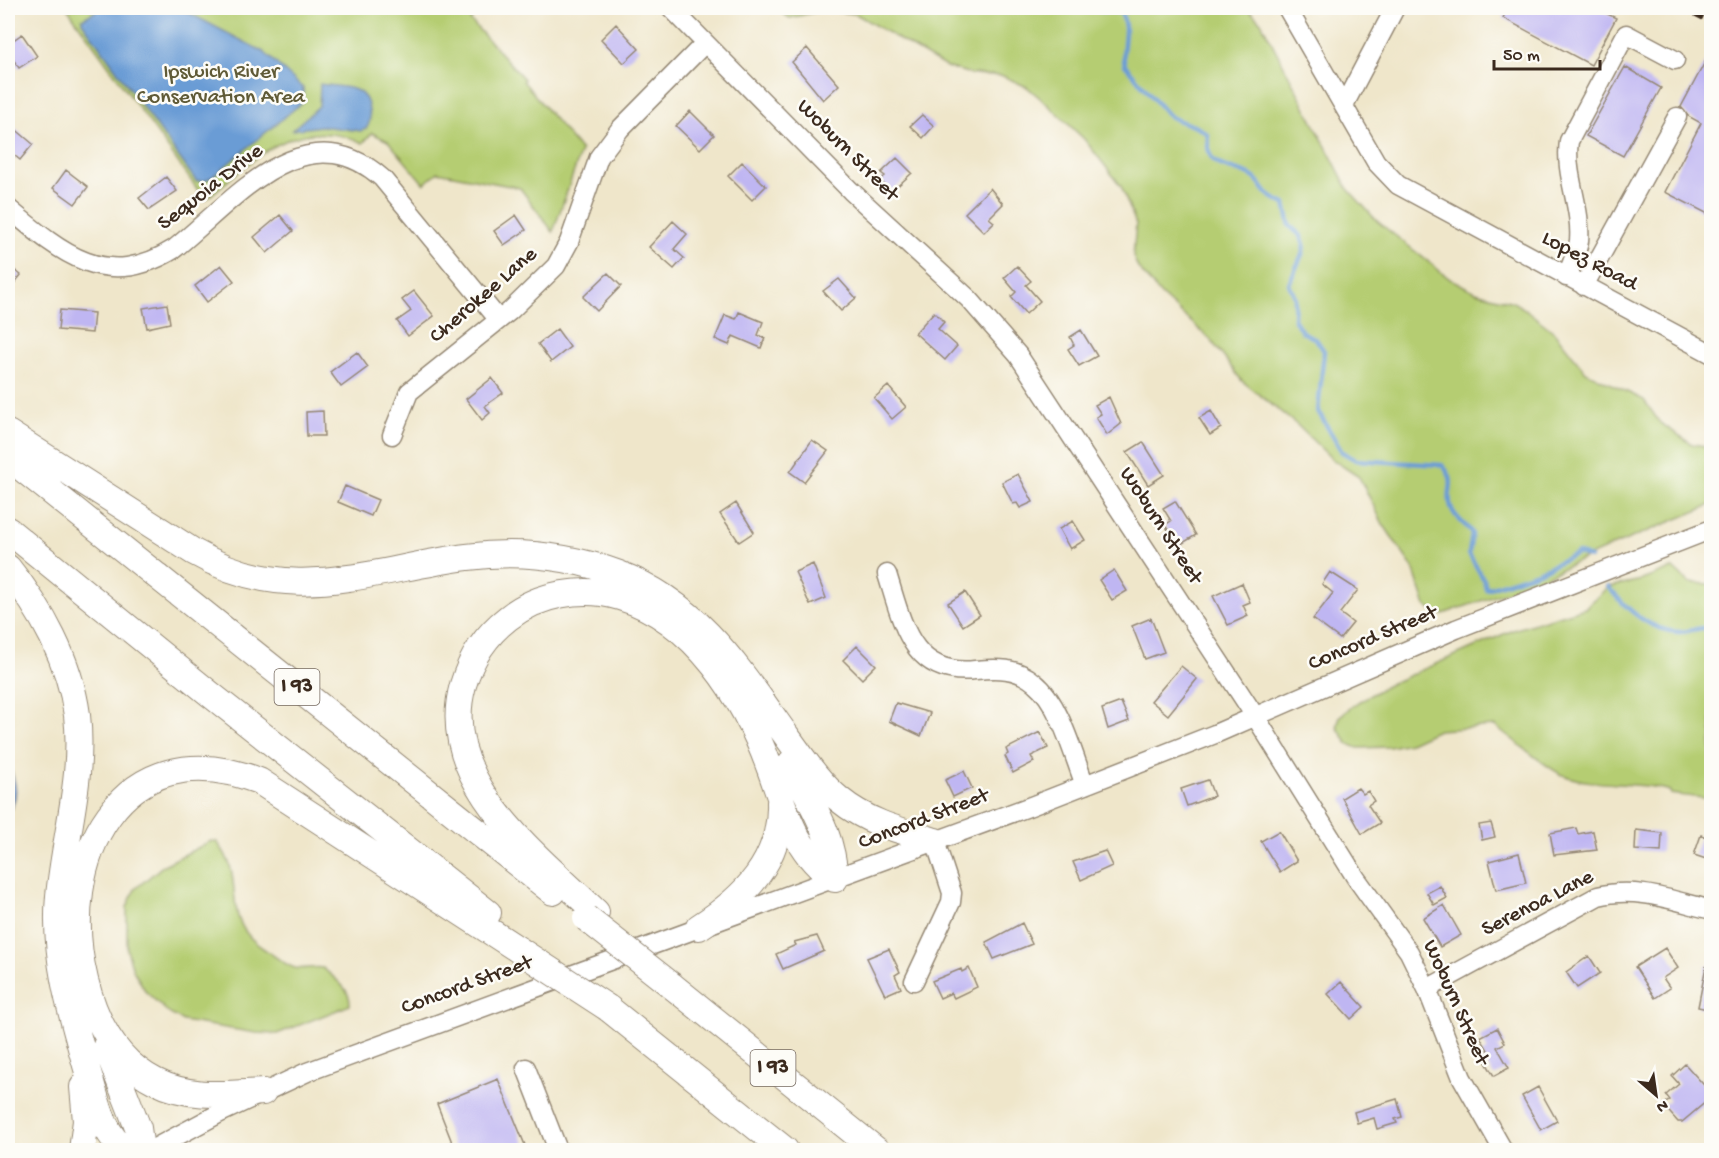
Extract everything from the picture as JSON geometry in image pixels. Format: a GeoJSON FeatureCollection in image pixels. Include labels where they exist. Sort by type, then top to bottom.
{"type":"FeatureCollection","features":[{"type":"Feature","properties":{"kind":"highway"},"geometry":{"type":"LineString","coordinates":[[8,433],[194,552],[218,565],[255,578],[288,583],[321,582],[496,554],[563,559],[611,572],[653,591],[703,627],[731,657],[813,774],[842,802],[879,823],[935,841]]}},
{"type":"Feature","properties":{"kind":"highway","name":"I 93"},"geometry":{"type":"LineString","coordinates":[[8,457],[591,915],[671,985],[876,1150]]}},
{"type":"Feature","properties":{"kind":"highway","name":"I 93"},"geometry":{"type":"LineString","coordinates":[[8,530],[524,948],[608,1008],[785,1150]]}},
{"type":"Feature","properties":{"kind":"highway"},"geometry":{"type":"LineString","coordinates":[[8,568],[55,643],[70,680],[77,714],[77,774],[58,898],[62,960],[85,1022],[138,1128],[141,1150]]}},
{"type":"Feature","properties":{"kind":"highway"},"geometry":{"type":"LineString","coordinates":[[591,915],[500,816],[479,786],[464,748],[460,706],[470,666],[493,631],[519,610],[553,596],[591,592],[634,602],[664,620],[703,653],[734,691],[758,738],[794,832],[809,857],[836,879]]}},
{"type":"Feature","properties":{"kind":"highway"},"geometry":{"type":"LineString","coordinates":[[762,703],[826,830],[832,848],[836,879]]}},
{"type":"Feature","properties":{"kind":"highway"},"geometry":{"type":"LineString","coordinates":[[82,1150],[86,1112],[85,1022],[84,975],[78,934],[79,888],[88,851],[106,820],[129,796],[153,780],[182,771],[230,771],[259,781],[524,948]]}},
{"type":"Feature","properties":{"kind":"highway"},"geometry":{"type":"LineString","coordinates":[[699,927],[739,899],[761,873],[777,835],[780,799]]}},
{"type":"Feature","properties":{"kind":"highway"},"geometry":{"type":"LineString","coordinates":[[85,1022],[136,1069],[157,1082],[206,1095],[263,1092]]}},
{"type":"Feature","properties":{"kind":"highway"},"geometry":{"type":"LineString","coordinates":[[85,1022],[105,1122],[116,1142],[127,1150]]}},
{"type":"Feature","properties":{"kind":"street","name":"Woburn Street"},"geometry":{"type":"LineString","coordinates":[[671,8],[851,191],[953,283],[1002,334],[1050,403],[1255,716],[1356,878],[1406,947],[1427,989],[1462,1078],[1503,1150]]}},
{"type":"Feature","properties":{"kind":"street","name":"Lopez Road"},"geometry":{"type":"LineString","coordinates":[[1287,8],[1383,172],[1398,185],[1712,354]]}},
{"type":"Feature","properties":{"kind":"street"},"geometry":{"type":"LineString","coordinates":[[1344,105],[1395,8]]}},
{"type":"Feature","properties":{"kind":"street"},"geometry":{"type":"LineString","coordinates":[[1566,277],[1574,259],[1579,237],[1566,158],[1569,141],[1626,34],[1675,60]]}},
{"type":"Feature","properties":{"kind":"street","name":"Cherokee Lane"},"geometry":{"type":"LineString","coordinates":[[392,435],[409,392],[534,290],[556,266],[569,242],[594,165],[609,143],[705,43]]}},
{"type":"Feature","properties":{"kind":"street"},"geometry":{"type":"LineString","coordinates":[[1584,286],[1677,117]]}},
{"type":"Feature","properties":{"kind":"street","name":"Sequoia Drive"},"geometry":{"type":"LineString","coordinates":[[8,208],[56,248],[72,257],[97,265],[133,265],[150,261],[174,249],[280,163],[304,154],[337,154],[361,163],[382,178],[499,320]]}},
{"type":"Feature","properties":{"kind":"street","name":"Concord Street"},"geometry":{"type":"LineString","coordinates":[[151,1150],[263,1092],[389,1040],[836,879],[1085,784],[1255,716],[1456,629],[1712,529]]}},
{"type":"Feature","properties":{"kind":"street"},"geometry":{"type":"LineString","coordinates":[[887,574],[907,635],[927,658],[955,670],[993,668],[1012,670],[1030,678],[1044,691],[1085,784]]}},
{"type":"Feature","properties":{"kind":"street"},"geometry":{"type":"LineString","coordinates":[[914,981],[951,902],[952,893],[935,841]]}},
{"type":"Feature","properties":{"kind":"street","name":"Serenoa Lane"},"geometry":{"type":"LineString","coordinates":[[1427,989],[1598,896],[1640,893],[1712,910]]}},
{"type":"Feature","properties":{"kind":"street"},"geometry":{"type":"LineString","coordinates":[[526,1068],[558,1150]]}},
{"type":"Feature","properties":{"kind":"green space","name":"Ipswich River Conservation Area"},"geometry":{"type":"Polygon","coordinates":[[[67,8],[483,8],[470,20],[524,79],[523,81],[581,151],[553,232],[520,188],[438,172],[424,184],[388,141],[372,133],[363,143],[338,135],[316,133],[296,137],[259,156],[205,200],[67,8]]]}},
{"type":"Feature","properties":{"kind":"green space"},"geometry":{"type":"Polygon","coordinates":[[[773,8],[1247,8],[1261,22],[1348,189],[1377,221],[1450,279],[1476,292],[1513,302],[1525,309],[1554,332],[1586,372],[1644,400],[1660,423],[1692,444],[1711,447],[1711,505],[1524,586],[1443,614],[1436,614],[1426,606],[1413,568],[1383,524],[1359,477],[1333,460],[1297,425],[1242,381],[1210,339],[1161,295],[1138,268],[1133,256],[1136,224],[1121,186],[1084,139],[1046,103],[1027,87],[1003,76],[971,74],[946,67],[856,14],[824,10],[790,18],[773,8]]]}},
{"type":"Feature","properties":{"kind":"green space"},"geometry":{"type":"Polygon","coordinates":[[[1673,568],[1689,583],[1711,584],[1711,799],[1670,794],[1670,791],[1657,788],[1588,781],[1563,775],[1539,760],[1495,726],[1438,730],[1410,743],[1389,747],[1358,748],[1348,744],[1337,727],[1340,716],[1358,702],[1390,684],[1513,630],[1585,608],[1608,587],[1642,580],[1673,568]]]}},
{"type":"Feature","properties":{"kind":"green space"},"geometry":{"type":"Polygon","coordinates":[[[211,841],[217,842],[226,857],[231,871],[237,913],[251,939],[291,967],[323,968],[345,989],[350,1005],[277,1034],[256,1033],[183,1021],[170,1014],[146,992],[133,970],[127,950],[127,907],[135,889],[164,865],[211,841]]]}},
{"type":"Feature","properties":{"kind":"water"},"geometry":{"type":"Polygon","coordinates":[[[101,8],[176,8],[191,14],[264,52],[303,88],[304,101],[212,177],[205,181],[196,181],[82,22],[82,19],[101,8]]]}},
{"type":"Feature","properties":{"kind":"water"},"geometry":{"type":"Polygon","coordinates":[[[320,84],[351,88],[363,95],[370,115],[366,129],[361,131],[321,126],[292,130],[319,106],[320,84]]]}},
{"type":"Feature","properties":{"kind":"water"},"geometry":{"type":"Polygon","coordinates":[[[8,764],[16,789],[12,807],[8,813],[8,764]]]}},
{"type":"Feature","properties":{"kind":"building"},"geometry":{"type":"Polygon","coordinates":[[[1508,8],[1595,8],[1616,18],[1591,65],[1503,18],[1508,8]]]}},
{"type":"Feature","properties":{"kind":"building"},"geometry":{"type":"Polygon","coordinates":[[[616,24],[639,49],[624,63],[601,39],[616,24]]]}},
{"type":"Feature","properties":{"kind":"building"},"geometry":{"type":"Polygon","coordinates":[[[22,34],[37,56],[19,68],[8,52],[8,44],[22,34]]]}},
{"type":"Feature","properties":{"kind":"building"},"geometry":{"type":"Polygon","coordinates":[[[807,48],[839,85],[823,100],[792,62],[807,48]]]}},
{"type":"Feature","properties":{"kind":"building"},"geometry":{"type":"Polygon","coordinates":[[[1712,49],[1712,216],[1665,192],[1701,123],[1688,116],[1681,107],[1712,49]]]}},
{"type":"Feature","properties":{"kind":"building"},"geometry":{"type":"Polygon","coordinates":[[[1625,67],[1661,88],[1623,156],[1586,136],[1625,67]]]}},
{"type":"Feature","properties":{"kind":"building"},"geometry":{"type":"Polygon","coordinates":[[[690,111],[714,135],[700,149],[676,126],[690,111]]]}},
{"type":"Feature","properties":{"kind":"building"},"geometry":{"type":"Polygon","coordinates":[[[922,115],[934,126],[923,138],[910,126],[922,115]]]}},
{"type":"Feature","properties":{"kind":"building"},"geometry":{"type":"Polygon","coordinates":[[[13,127],[33,144],[20,160],[8,150],[8,133],[13,127]]]}},
{"type":"Feature","properties":{"kind":"building"},"geometry":{"type":"Polygon","coordinates":[[[897,158],[912,173],[891,192],[880,180],[885,176],[881,173],[897,158]]]}},
{"type":"Feature","properties":{"kind":"building"},"geometry":{"type":"Polygon","coordinates":[[[742,162],[766,186],[752,200],[728,176],[742,162]]]}},
{"type":"Feature","properties":{"kind":"building"},"geometry":{"type":"Polygon","coordinates":[[[66,170],[88,187],[75,204],[53,188],[66,170]]]}},
{"type":"Feature","properties":{"kind":"building"},"geometry":{"type":"Polygon","coordinates":[[[166,177],[177,191],[149,210],[139,198],[166,177]]]}},
{"type":"Feature","properties":{"kind":"building"},"geometry":{"type":"Polygon","coordinates":[[[990,188],[1003,204],[989,218],[994,222],[984,232],[965,213],[990,188]]]}},
{"type":"Feature","properties":{"kind":"building"},"geometry":{"type":"Polygon","coordinates":[[[280,215],[293,231],[267,253],[254,237],[280,215]]]}},
{"type":"Feature","properties":{"kind":"building"},"geometry":{"type":"Polygon","coordinates":[[[516,215],[526,230],[504,245],[494,231],[516,215]]]}},
{"type":"Feature","properties":{"kind":"building"},"geometry":{"type":"Polygon","coordinates":[[[673,221],[687,234],[674,249],[684,258],[674,269],[649,247],[673,221]]]}},
{"type":"Feature","properties":{"kind":"building"},"geometry":{"type":"Polygon","coordinates":[[[8,265],[21,275],[8,291],[8,265]]]}},
{"type":"Feature","properties":{"kind":"building"},"geometry":{"type":"Polygon","coordinates":[[[221,265],[234,281],[207,302],[195,286],[221,265]]]}},
{"type":"Feature","properties":{"kind":"building"},"geometry":{"type":"Polygon","coordinates":[[[1017,266],[1031,281],[1026,285],[1040,301],[1026,314],[1011,297],[1016,292],[1004,278],[1017,266]]]}},
{"type":"Feature","properties":{"kind":"building"},"geometry":{"type":"Polygon","coordinates":[[[608,273],[621,286],[597,311],[583,297],[608,273]]]}},
{"type":"Feature","properties":{"kind":"building"},"geometry":{"type":"Polygon","coordinates":[[[839,279],[856,298],[841,311],[823,291],[839,279]]]}},
{"type":"Feature","properties":{"kind":"building"},"geometry":{"type":"Polygon","coordinates":[[[414,291],[434,316],[408,336],[397,321],[411,311],[402,300],[414,291]]]}},
{"type":"Feature","properties":{"kind":"building"},"geometry":{"type":"Polygon","coordinates":[[[167,304],[170,323],[147,328],[143,308],[167,304]]]}},
{"type":"Feature","properties":{"kind":"building"},"geometry":{"type":"Polygon","coordinates":[[[60,310],[94,313],[92,333],[58,330],[60,310]]]}},
{"type":"Feature","properties":{"kind":"building"},"geometry":{"type":"Polygon","coordinates":[[[739,312],[763,322],[758,335],[765,338],[761,348],[733,336],[729,345],[715,339],[725,315],[736,319],[739,312]]]}},
{"type":"Feature","properties":{"kind":"building"},"geometry":{"type":"Polygon","coordinates":[[[934,312],[944,322],[938,329],[957,346],[945,360],[915,333],[934,312]]]}},
{"type":"Feature","properties":{"kind":"building"},"geometry":{"type":"Polygon","coordinates":[[[557,329],[570,347],[551,362],[538,344],[557,329]]]}},
{"type":"Feature","properties":{"kind":"building"},"geometry":{"type":"Polygon","coordinates":[[[1081,330],[1097,356],[1079,366],[1068,349],[1074,345],[1070,337],[1081,330]]]}},
{"type":"Feature","properties":{"kind":"building"},"geometry":{"type":"Polygon","coordinates":[[[357,352],[368,367],[341,387],[330,372],[357,352]]]}},
{"type":"Feature","properties":{"kind":"building"},"geometry":{"type":"Polygon","coordinates":[[[492,378],[503,393],[485,406],[490,413],[482,420],[466,399],[492,378]]]}},
{"type":"Feature","properties":{"kind":"building"},"geometry":{"type":"Polygon","coordinates":[[[888,386],[906,407],[892,419],[874,398],[888,386]]]}},
{"type":"Feature","properties":{"kind":"building"},"geometry":{"type":"Polygon","coordinates":[[[1109,397],[1121,424],[1107,435],[1096,417],[1101,414],[1095,405],[1109,397]]]}},
{"type":"Feature","properties":{"kind":"building"},"geometry":{"type":"Polygon","coordinates":[[[323,411],[324,436],[307,436],[306,412],[323,411]]]}},
{"type":"Feature","properties":{"kind":"building"},"geometry":{"type":"Polygon","coordinates":[[[1211,411],[1221,428],[1210,435],[1199,418],[1211,411]]]}},
{"type":"Feature","properties":{"kind":"building"},"geometry":{"type":"Polygon","coordinates":[[[812,440],[828,451],[804,482],[790,472],[812,440]]]}},
{"type":"Feature","properties":{"kind":"building"},"geometry":{"type":"Polygon","coordinates":[[[1143,442],[1164,475],[1148,485],[1127,452],[1143,442]]]}},
{"type":"Feature","properties":{"kind":"building"},"geometry":{"type":"Polygon","coordinates":[[[1018,474],[1033,502],[1020,508],[1017,503],[1013,504],[1002,482],[1018,474]]]}},
{"type":"Feature","properties":{"kind":"building"},"geometry":{"type":"Polygon","coordinates":[[[345,486],[378,500],[371,516],[338,502],[345,486]]]}},
{"type":"Feature","properties":{"kind":"building"},"geometry":{"type":"Polygon","coordinates":[[[1175,501],[1196,535],[1178,546],[1165,525],[1171,521],[1163,508],[1175,501]]]}},
{"type":"Feature","properties":{"kind":"building"},"geometry":{"type":"Polygon","coordinates":[[[736,503],[754,532],[739,542],[720,514],[736,503]]]}},
{"type":"Feature","properties":{"kind":"building"},"geometry":{"type":"Polygon","coordinates":[[[1073,521],[1085,540],[1070,549],[1059,529],[1073,521]]]}},
{"type":"Feature","properties":{"kind":"building"},"geometry":{"type":"Polygon","coordinates":[[[813,564],[826,598],[810,605],[795,572],[813,564]]]}},
{"type":"Feature","properties":{"kind":"building"},"geometry":{"type":"Polygon","coordinates":[[[1114,570],[1127,591],[1112,600],[1099,580],[1114,570]]]}},
{"type":"Feature","properties":{"kind":"building"},"geometry":{"type":"Polygon","coordinates":[[[1330,572],[1358,590],[1340,613],[1353,623],[1340,639],[1313,619],[1333,593],[1322,584],[1330,572]]]}},
{"type":"Feature","properties":{"kind":"building"},"geometry":{"type":"Polygon","coordinates":[[[1242,583],[1250,602],[1243,605],[1248,616],[1228,625],[1213,596],[1242,583]]]}},
{"type":"Feature","properties":{"kind":"building"},"geometry":{"type":"Polygon","coordinates":[[[965,592],[980,615],[963,626],[948,603],[965,592]]]}},
{"type":"Feature","properties":{"kind":"building"},"geometry":{"type":"Polygon","coordinates":[[[1151,618],[1164,652],[1145,659],[1132,626],[1151,618]]]}},
{"type":"Feature","properties":{"kind":"building"},"geometry":{"type":"Polygon","coordinates":[[[857,646],[876,665],[862,679],[843,660],[857,646]]]}},
{"type":"Feature","properties":{"kind":"building"},"geometry":{"type":"Polygon","coordinates":[[[1181,666],[1197,679],[1168,715],[1151,701],[1181,666]]]}},
{"type":"Feature","properties":{"kind":"building"},"geometry":{"type":"Polygon","coordinates":[[[1121,702],[1129,721],[1108,729],[1102,709],[1121,702]]]}},
{"type":"Feature","properties":{"kind":"building"},"geometry":{"type":"Polygon","coordinates":[[[896,703],[930,713],[921,736],[889,721],[896,703]]]}},
{"type":"Feature","properties":{"kind":"building"},"geometry":{"type":"Polygon","coordinates":[[[1040,732],[1048,748],[1031,756],[1034,762],[1013,773],[1005,756],[1008,754],[1006,749],[1040,732]]]}},
{"type":"Feature","properties":{"kind":"building"},"geometry":{"type":"Polygon","coordinates":[[[964,771],[972,788],[953,797],[945,780],[964,771]]]}},
{"type":"Feature","properties":{"kind":"building"},"geometry":{"type":"Polygon","coordinates":[[[1208,780],[1214,796],[1187,806],[1181,789],[1208,780]]]}},
{"type":"Feature","properties":{"kind":"building"},"geometry":{"type":"Polygon","coordinates":[[[1358,788],[1363,794],[1368,791],[1374,801],[1368,805],[1380,823],[1362,834],[1342,798],[1358,788]]]}},
{"type":"Feature","properties":{"kind":"building"},"geometry":{"type":"Polygon","coordinates":[[[1491,823],[1495,837],[1482,840],[1479,825],[1491,823]]]}},
{"type":"Feature","properties":{"kind":"building"},"geometry":{"type":"Polygon","coordinates":[[[1576,828],[1578,834],[1593,831],[1597,850],[1554,855],[1550,833],[1576,828]]]}},
{"type":"Feature","properties":{"kind":"building"},"geometry":{"type":"Polygon","coordinates":[[[1636,830],[1662,833],[1661,852],[1635,850],[1636,830]]]}},
{"type":"Feature","properties":{"kind":"building"},"geometry":{"type":"Polygon","coordinates":[[[1279,831],[1297,861],[1280,872],[1261,841],[1279,831]]]}},
{"type":"Feature","properties":{"kind":"building"},"geometry":{"type":"Polygon","coordinates":[[[1701,835],[1712,839],[1712,861],[1694,855],[1701,835]]]}},
{"type":"Feature","properties":{"kind":"building"},"geometry":{"type":"Polygon","coordinates":[[[1105,851],[1112,866],[1081,880],[1073,862],[1105,851]]]}},
{"type":"Feature","properties":{"kind":"building"},"geometry":{"type":"Polygon","coordinates":[[[1519,853],[1526,883],[1496,890],[1489,861],[1519,853]]]}},
{"type":"Feature","properties":{"kind":"building"},"geometry":{"type":"Polygon","coordinates":[[[1440,886],[1447,898],[1434,905],[1427,893],[1440,886]]]}},
{"type":"Feature","properties":{"kind":"building"},"geometry":{"type":"Polygon","coordinates":[[[1444,905],[1461,935],[1440,947],[1423,918],[1444,905]]]}},
{"type":"Feature","properties":{"kind":"building"},"geometry":{"type":"Polygon","coordinates":[[[1022,923],[1032,944],[994,959],[986,942],[1022,923]]]}},
{"type":"Feature","properties":{"kind":"building"},"geometry":{"type":"Polygon","coordinates":[[[817,936],[824,951],[783,969],[776,954],[796,945],[794,942],[817,936]]]}},
{"type":"Feature","properties":{"kind":"building"},"geometry":{"type":"Polygon","coordinates":[[[1665,948],[1678,968],[1663,978],[1670,988],[1655,998],[1635,967],[1665,948]]]}},
{"type":"Feature","properties":{"kind":"building"},"geometry":{"type":"Polygon","coordinates":[[[889,949],[900,972],[895,975],[901,988],[885,995],[867,958],[889,949]]]}},
{"type":"Feature","properties":{"kind":"building"},"geometry":{"type":"Polygon","coordinates":[[[1589,956],[1600,973],[1577,988],[1566,972],[1589,956]]]}},
{"type":"Feature","properties":{"kind":"building"},"geometry":{"type":"Polygon","coordinates":[[[1706,966],[1712,966],[1712,1010],[1698,1007],[1706,966]]]}},
{"type":"Feature","properties":{"kind":"building"},"geometry":{"type":"Polygon","coordinates":[[[969,968],[977,987],[954,998],[951,993],[940,998],[932,981],[969,968]]]}},
{"type":"Feature","properties":{"kind":"building"},"geometry":{"type":"Polygon","coordinates":[[[1341,982],[1364,1007],[1351,1019],[1328,994],[1341,982]]]}},
{"type":"Feature","properties":{"kind":"building"},"geometry":{"type":"Polygon","coordinates":[[[1497,1028],[1505,1043],[1497,1047],[1509,1068],[1494,1076],[1481,1054],[1488,1050],[1480,1037],[1497,1028]]]}},
{"type":"Feature","properties":{"kind":"building"},"geometry":{"type":"Polygon","coordinates":[[[1685,1064],[1711,1093],[1706,1097],[1708,1100],[1682,1122],[1678,1122],[1663,1105],[1670,1100],[1666,1095],[1679,1084],[1672,1076],[1685,1064]]]}},
{"type":"Feature","properties":{"kind":"building"},"geometry":{"type":"Polygon","coordinates":[[[498,1079],[527,1150],[455,1150],[437,1104],[498,1079]]]}},
{"type":"Feature","properties":{"kind":"building"},"geometry":{"type":"Polygon","coordinates":[[[1538,1087],[1557,1121],[1541,1130],[1522,1096],[1538,1087]]]}},
{"type":"Feature","properties":{"kind":"building"},"geometry":{"type":"Polygon","coordinates":[[[1397,1099],[1402,1117],[1395,1119],[1397,1123],[1377,1129],[1374,1118],[1357,1123],[1354,1112],[1397,1099]]]}},
{"type":"Feature","properties":{"kind":"waterway"},"geometry":{"type":"LineString","coordinates":[[1092,8],[1121,13],[1125,26],[1123,52],[1125,65],[1167,114],[1208,135],[1210,156],[1215,162],[1253,177],[1269,196],[1285,204],[1290,226],[1301,236],[1304,244],[1303,252],[1289,284],[1295,297],[1294,319],[1302,332],[1316,339],[1324,351],[1318,411],[1342,452],[1356,460],[1442,465],[1451,481],[1449,495],[1451,507],[1455,515],[1472,533],[1469,554],[1484,580],[1486,589],[1538,572],[1578,553],[1590,558]]}},
{"type":"Feature","properties":{"kind":"waterway"},"geometry":{"type":"LineString","coordinates":[[1608,587],[1630,610],[1658,628],[1679,632],[1712,628]]}},
{"type":"Feature","properties":{"kind":"railway"},"geometry":{"type":"LineString","coordinates":[[1683,8],[1712,23]]}}]}
